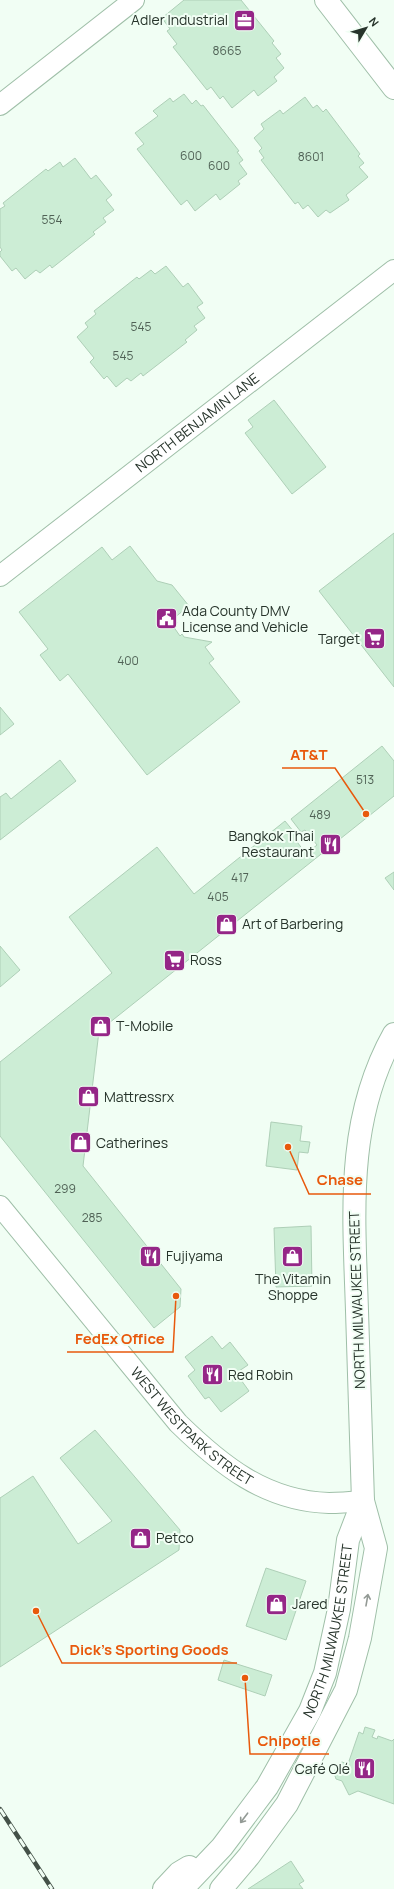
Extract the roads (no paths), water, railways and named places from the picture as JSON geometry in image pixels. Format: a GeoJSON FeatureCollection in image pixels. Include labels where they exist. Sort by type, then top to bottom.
{"type":"FeatureCollection","features":[{"type":"Feature","properties":{"kind":"main road"},"geometry":{"type":"LineString","coordinates":[[326,0],[394,88]]}},
{"type":"Feature","properties":{"kind":"main road","name":"NORTH MILWAUKEE STREET"},"geometry":{"type":"LineString","coordinates":[[226,1883],[288,1804],[346,1690],[360,1638],[376,1548],[363,1501],[354,1189],[363,1112],[377,1070],[394,1034]]}},
{"type":"Feature","properties":{"kind":"main road","name":"NORTH MILWAUKEE STREET"},"geometry":{"type":"LineString","coordinates":[[182,1889],[222,1846],[267,1787],[310,1711],[325,1673],[340,1609],[348,1540],[363,1501]]}},
{"type":"Feature","properties":{"kind":"main road"},"geometry":{"type":"LineString","coordinates":[[288,1804],[285,1796],[291,1773],[326,1697],[327,1692],[325,1673]]}},
{"type":"Feature","properties":{"kind":"main road"},"geometry":{"type":"LineString","coordinates":[[226,1883],[246,1843],[267,1809],[270,1796],[267,1787]]}},
{"type":"Feature","properties":{"kind":"main road"},"geometry":{"type":"LineString","coordinates":[[164,1889],[179,1873],[222,1846]]}},
{"type":"Feature","properties":{"kind":"street"},"geometry":{"type":"LineString","coordinates":[[0,105],[134,0]]}},
{"type":"Feature","properties":{"kind":"street","name":"NORTH BENJAMIN LANE"},"geometry":{"type":"LineString","coordinates":[[0,576],[394,270]]}},
{"type":"Feature","properties":{"kind":"street","name":"WEST WESTPARK STREET"},"geometry":{"type":"LineString","coordinates":[[0,1206],[178,1423],[227,1468],[265,1489],[299,1498],[328,1503],[363,1501]]}},
{"type":"Feature","properties":{"kind":"railway"},"geometry":{"type":"LineString","coordinates":[[0,1809],[52,1889]]}},
{"type":"Feature","properties":{"kind":"place","name":"Adler Industrial"},"geometry":{"type":"Point","coordinates":[244,20]}},
{"type":"Feature","properties":{"kind":"place","name":"Ada County DMV License and Vehicle"},"geometry":{"type":"Point","coordinates":[166,619]}},
{"type":"Feature","properties":{"kind":"place","name":"Target"},"geometry":{"type":"Point","coordinates":[375,639]}},
{"type":"Feature","properties":{"kind":"place","name":"AT&T"},"geometry":{"type":"Point","coordinates":[366,814]}},
{"type":"Feature","properties":{"kind":"place","name":"Bangkok Thai Restaurant"},"geometry":{"type":"Point","coordinates":[330,844]}},
{"type":"Feature","properties":{"kind":"place","name":"Art of Barbering"},"geometry":{"type":"Point","coordinates":[227,924]}},
{"type":"Feature","properties":{"kind":"place","name":"Ross"},"geometry":{"type":"Point","coordinates":[175,960]}},
{"type":"Feature","properties":{"kind":"place","name":"T-Mobile"},"geometry":{"type":"Point","coordinates":[100,1026]}},
{"type":"Feature","properties":{"kind":"place","name":"Mattressrx"},"geometry":{"type":"Point","coordinates":[88,1097]}},
{"type":"Feature","properties":{"kind":"place","name":"Catherines"},"geometry":{"type":"Point","coordinates":[81,1143]}},
{"type":"Feature","properties":{"kind":"place","name":"Chase"},"geometry":{"type":"Point","coordinates":[288,1147]}},
{"type":"Feature","properties":{"kind":"place","name":"Fujiyama"},"geometry":{"type":"Point","coordinates":[151,1256]}},
{"type":"Feature","properties":{"kind":"place","name":"The Vitamin Shoppe"},"geometry":{"type":"Point","coordinates":[293,1257]}},
{"type":"Feature","properties":{"kind":"place","name":"FedEx Office"},"geometry":{"type":"Point","coordinates":[176,1296]}},
{"type":"Feature","properties":{"kind":"place","name":"Red Robin"},"geometry":{"type":"Point","coordinates":[213,1375]}},
{"type":"Feature","properties":{"kind":"place","name":"Petco"},"geometry":{"type":"Point","coordinates":[141,1538]}},
{"type":"Feature","properties":{"kind":"place","name":"Jared"},"geometry":{"type":"Point","coordinates":[276,1604]}},
{"type":"Feature","properties":{"kind":"place","name":"Dick's Sporting Goods"},"geometry":{"type":"Point","coordinates":[36,1611]}},
{"type":"Feature","properties":{"kind":"place","name":"Chipotle"},"geometry":{"type":"Point","coordinates":[245,1678]}},
{"type":"Feature","properties":{"kind":"place","name":"Café Olé"},"geometry":{"type":"Point","coordinates":[365,1769]}}]}
